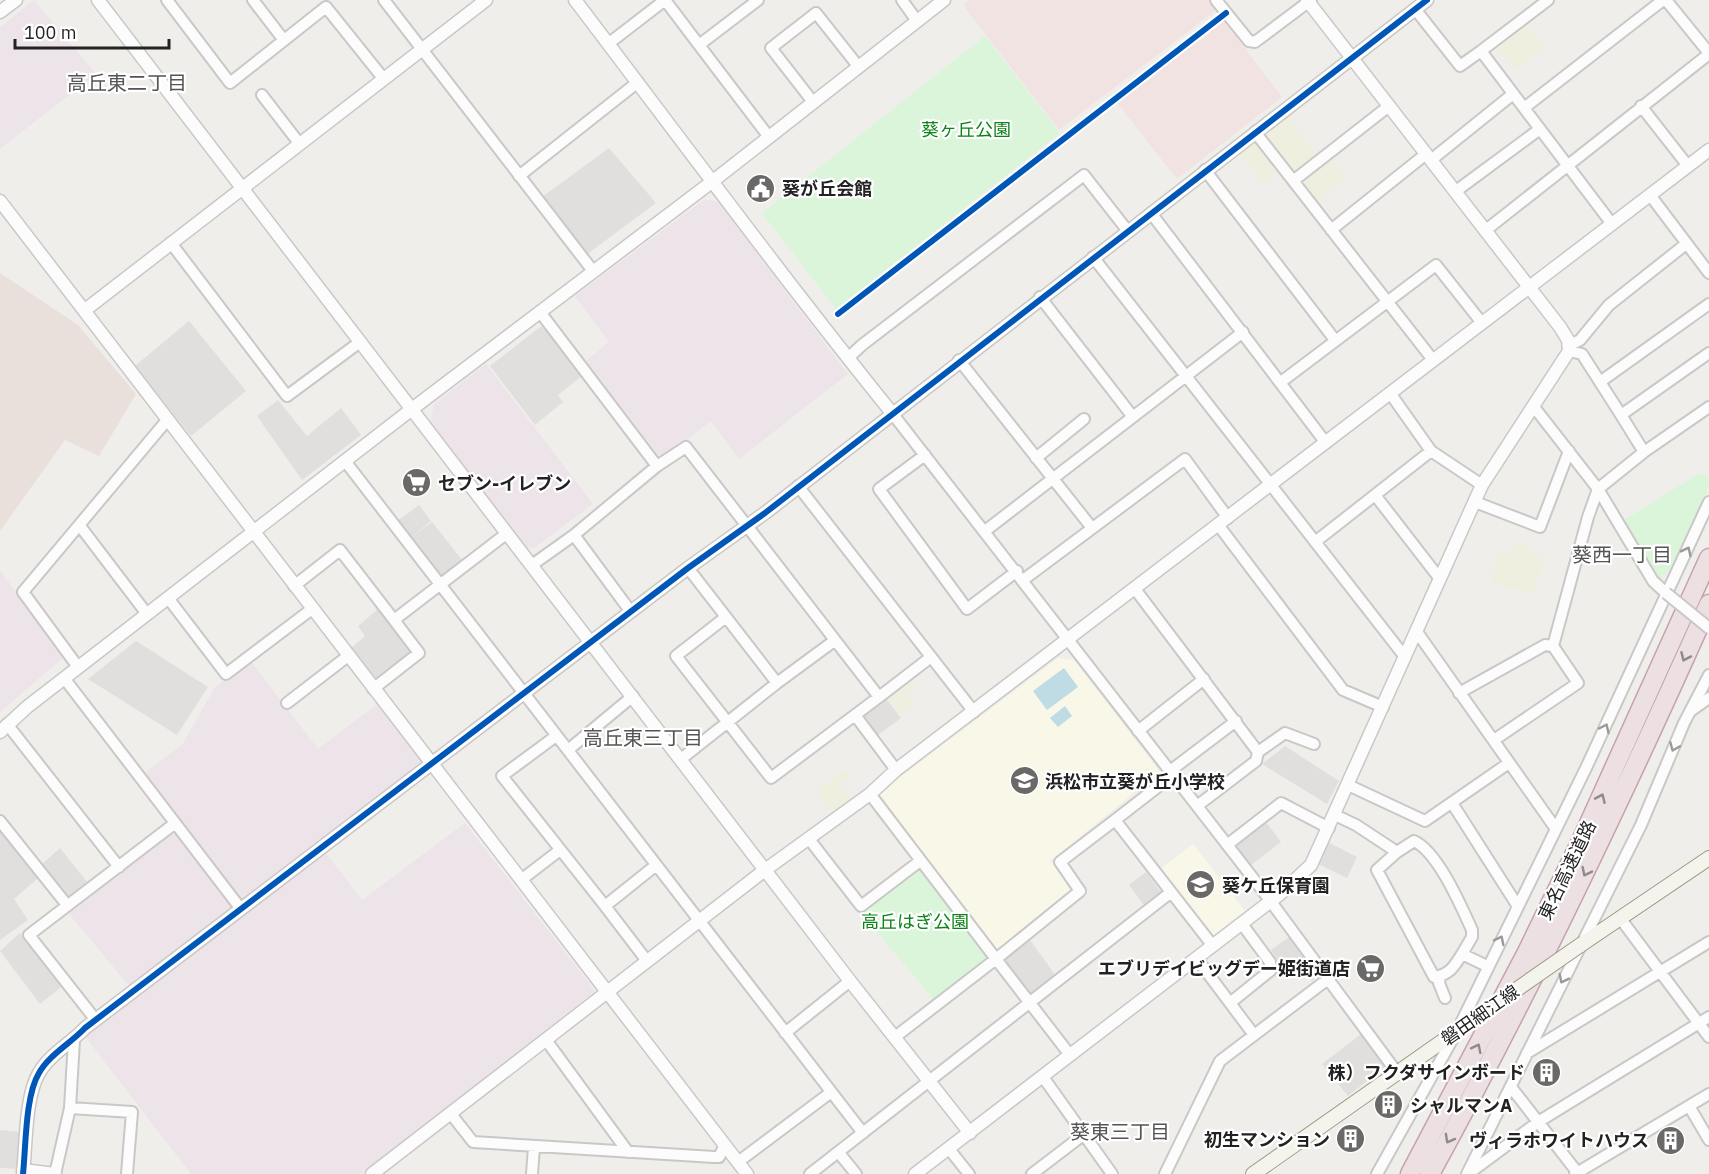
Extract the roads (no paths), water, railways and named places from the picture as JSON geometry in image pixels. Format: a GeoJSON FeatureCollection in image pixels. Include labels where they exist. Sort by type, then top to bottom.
{"type":"FeatureCollection","features":[{"type":"Feature","properties":{"kind":"highway","name":"東名高速道路"},"geometry":{"type":"LineString","coordinates":[[1410,1174],[1526,954],[1576,851],[1709,558]]}},
{"type":"Feature","properties":{"kind":"highway","name":"東名高速道路"},"geometry":{"type":"LineString","coordinates":[[1430,1174],[1563,921],[1709,604]]}},
{"type":"Feature","properties":{"kind":"main road","name":"磐田細江線"},"geometry":{"type":"LineString","coordinates":[[1253,1174],[1580,945],[1709,858]]}},
{"type":"Feature","properties":{"kind":"street"},"geometry":{"type":"LineString","coordinates":[[0,12],[16,0]]}},
{"type":"Feature","properties":{"kind":"street"},"geometry":{"type":"LineString","coordinates":[[98,0],[850,981],[970,1132]]}},
{"type":"Feature","properties":{"kind":"street"},"geometry":{"type":"LineString","coordinates":[[167,0],[230,83],[326,7],[383,78]]}},
{"type":"Feature","properties":{"kind":"street"},"geometry":{"type":"LineString","coordinates":[[253,0],[283,39]]}},
{"type":"Feature","properties":{"kind":"street"},"geometry":{"type":"LineString","coordinates":[[384,0],[593,271]]}},
{"type":"Feature","properties":{"kind":"street"},"geometry":{"type":"LineString","coordinates":[[85,310],[486,0]]}},
{"type":"Feature","properties":{"kind":"street"},"geometry":{"type":"LineString","coordinates":[[575,0],[772,262],[1020,575],[1271,901],[1398,1074]]}},
{"type":"Feature","properties":{"kind":"street"},"geometry":{"type":"LineString","coordinates":[[608,44],[665,0],[769,137]]}},
{"type":"Feature","properties":{"kind":"street"},"geometry":{"type":"LineString","coordinates":[[699,45],[758,0]]}},
{"type":"Feature","properties":{"kind":"street"},"geometry":{"type":"LineString","coordinates":[[902,0],[917,21]]}},
{"type":"Feature","properties":{"kind":"street"},"geometry":{"type":"LineString","coordinates":[[119,867],[4,728],[64,678],[252,531],[713,181],[944,0]]}},
{"type":"Feature","properties":{"kind":"street"},"geometry":{"type":"LineString","coordinates":[[1216,0],[1249,41],[1255,42],[1309,1],[1565,334],[1568,348]]}},
{"type":"Feature","properties":{"kind":"street"},"geometry":{"type":"LineString","coordinates":[[74,1040],[70,1108],[55,1174],[23,1172],[32,1094],[38,1074],[50,1059],[95,1019],[688,568],[746,527],[1426,0]]}},
{"type":"Feature","properties":{"kind":"street"},"geometry":{"type":"LineString","coordinates":[[1415,9],[1460,66],[1548,0]]}},
{"type":"Feature","properties":{"kind":"street"},"geometry":{"type":"LineString","coordinates":[[1486,230],[1569,167],[1641,106],[1709,53],[1664,0],[1524,108]]}},
{"type":"Feature","properties":{"kind":"street"},"geometry":{"type":"LineString","coordinates":[[813,102],[771,48],[816,13],[858,66]]}},
{"type":"Feature","properties":{"kind":"street"},"geometry":{"type":"LineString","coordinates":[[1481,51],[1612,224]]}},
{"type":"Feature","properties":{"kind":"street"},"geometry":{"type":"LineString","coordinates":[[519,176],[638,81]]}},
{"type":"Feature","properties":{"kind":"street"},"geometry":{"type":"LineString","coordinates":[[1331,230],[1513,94]]}},
{"type":"Feature","properties":{"kind":"street"},"geometry":{"type":"LineString","coordinates":[[262,95],[299,143]]}},
{"type":"Feature","properties":{"kind":"street"},"geometry":{"type":"LineString","coordinates":[[1293,181],[1389,106]]}},
{"type":"Feature","properties":{"kind":"street"},"geometry":{"type":"LineString","coordinates":[[1641,106],[1688,166]]}},
{"type":"Feature","properties":{"kind":"street"},"geometry":{"type":"LineString","coordinates":[[1456,192],[1540,129]]}},
{"type":"Feature","properties":{"kind":"street"},"geometry":{"type":"LineString","coordinates":[[1255,132],[1385,302],[1433,360]]}},
{"type":"Feature","properties":{"kind":"street"},"geometry":{"type":"LineString","coordinates":[[372,1174],[765,870],[870,794],[896,770],[1069,641],[1709,150]]}},
{"type":"Feature","properties":{"kind":"street"},"geometry":{"type":"LineString","coordinates":[[1205,170],[1335,340]]}},
{"type":"Feature","properties":{"kind":"street"},"geometry":{"type":"LineString","coordinates":[[848,358],[1084,175],[1127,230]]}},
{"type":"Feature","properties":{"kind":"street"},"geometry":{"type":"LineString","coordinates":[[1650,195],[1709,273]]}},
{"type":"Feature","properties":{"kind":"street"},"geometry":{"type":"LineString","coordinates":[[0,201],[747,1174]]}},
{"type":"Feature","properties":{"kind":"street"},"geometry":{"type":"LineString","coordinates":[[1151,213],[1326,443]]}},
{"type":"Feature","properties":{"kind":"street"},"geometry":{"type":"LineString","coordinates":[[171,243],[287,396],[360,342]]}},
{"type":"Feature","properties":{"kind":"street"},"geometry":{"type":"LineString","coordinates":[[915,1174],[1242,924],[1311,866],[1482,485],[1502,450],[1534,407],[1568,348],[1580,340],[1609,305],[1686,244]]}},
{"type":"Feature","properties":{"kind":"street"},"geometry":{"type":"LineString","coordinates":[[1093,257],[1405,657]]}},
{"type":"Feature","properties":{"kind":"street"},"geometry":{"type":"LineString","coordinates":[[1281,382],[1436,265],[1482,323]]}},
{"type":"Feature","properties":{"kind":"street"},"geometry":{"type":"LineString","coordinates":[[1040,297],[1133,417]]}},
{"type":"Feature","properties":{"kind":"street"},"geometry":{"type":"LineString","coordinates":[[1600,382],[1709,304]]}},
{"type":"Feature","properties":{"kind":"street"},"geometry":{"type":"LineString","coordinates":[[540,312],[657,466]]}},
{"type":"Feature","properties":{"kind":"street"},"geometry":{"type":"LineString","coordinates":[[985,531],[1243,332]]}},
{"type":"Feature","properties":{"kind":"street"},"geometry":{"type":"LineString","coordinates":[[1568,348],[1582,354],[1644,452]]}},
{"type":"Feature","properties":{"kind":"street"},"geometry":{"type":"LineString","coordinates":[[1621,415],[1709,353]]}},
{"type":"Feature","properties":{"kind":"street"},"geometry":{"type":"LineString","coordinates":[[959,360],[1092,528]]}},
{"type":"Feature","properties":{"kind":"street"},"geometry":{"type":"LineString","coordinates":[[1390,393],[1431,451],[1482,485]]}},
{"type":"Feature","properties":{"kind":"street"},"geometry":{"type":"LineString","coordinates":[[1534,407],[1598,489],[1653,581],[1709,628]]}},
{"type":"Feature","properties":{"kind":"street"},"geometry":{"type":"LineString","coordinates":[[1553,646],[1588,517],[1598,489],[1644,452],[1709,407]]}},
{"type":"Feature","properties":{"kind":"street"},"geometry":{"type":"LineString","coordinates":[[78,668],[23,592],[168,419]]}},
{"type":"Feature","properties":{"kind":"street"},"geometry":{"type":"LineString","coordinates":[[1036,458],[1084,419]]}},
{"type":"Feature","properties":{"kind":"street"},"geometry":{"type":"LineString","coordinates":[[531,565],[574,535],[657,466],[686,447],[879,697]]}},
{"type":"Feature","properties":{"kind":"street"},"geometry":{"type":"LineString","coordinates":[[1315,542],[1431,451]]}},
{"type":"Feature","properties":{"kind":"street"},"geometry":{"type":"LineString","coordinates":[[1475,502],[1540,527],[1569,451]]}},
{"type":"Feature","properties":{"kind":"street"},"geometry":{"type":"LineString","coordinates":[[925,454],[879,489],[967,609],[1092,528],[1185,459],[1224,522],[1343,690],[1383,707]]}},
{"type":"Feature","properties":{"kind":"street"},"geometry":{"type":"LineString","coordinates":[[345,461],[698,922],[863,1133]]}},
{"type":"Feature","properties":{"kind":"street"},"geometry":{"type":"LineString","coordinates":[[798,486],[974,712]]}},
{"type":"Feature","properties":{"kind":"street"},"geometry":{"type":"LineString","coordinates":[[1375,495],[1440,579]]}},
{"type":"Feature","properties":{"kind":"street"},"geometry":{"type":"LineString","coordinates":[[1370,1174],[1379,1170],[1457,1031],[1556,829],[1709,502]]}},
{"type":"Feature","properties":{"kind":"street"},"geometry":{"type":"LineString","coordinates":[[80,526],[147,614]]}},
{"type":"Feature","properties":{"kind":"street"},"geometry":{"type":"LineString","coordinates":[[394,620],[506,534]]}},
{"type":"Feature","properties":{"kind":"street"},"geometry":{"type":"LineString","coordinates":[[574,535],[631,612]]}},
{"type":"Feature","properties":{"kind":"street"},"geometry":{"type":"LineString","coordinates":[[294,586],[340,550],[394,620],[419,653],[373,689]]}},
{"type":"Feature","properties":{"kind":"street"},"geometry":{"type":"LineString","coordinates":[[688,568],[777,683]]}},
{"type":"Feature","properties":{"kind":"street"},"geometry":{"type":"LineString","coordinates":[[1135,589],[1258,753]]}},
{"type":"Feature","properties":{"kind":"street"},"geometry":{"type":"LineString","coordinates":[[168,598],[226,674],[312,609]]}},
{"type":"Feature","properties":{"kind":"street"},"geometry":{"type":"LineString","coordinates":[[726,617],[676,656],[771,778],[931,657]]}},
{"type":"Feature","properties":{"kind":"street"},"geometry":{"type":"LineString","coordinates":[[1417,632],[1556,829]]}},
{"type":"Feature","properties":{"kind":"street"},"geometry":{"type":"LineString","coordinates":[[681,759],[834,641]]}},
{"type":"Feature","properties":{"kind":"street"},"geometry":{"type":"LineString","coordinates":[[1459,693],[1545,645],[1553,646],[1578,683],[1494,740]]}},
{"type":"Feature","properties":{"kind":"street"},"geometry":{"type":"LineString","coordinates":[[287,703],[348,656]]}},
{"type":"Feature","properties":{"kind":"street"},"geometry":{"type":"LineString","coordinates":[[1468,1174],[1641,825],[1690,711],[1709,675]]}},
{"type":"Feature","properties":{"kind":"street"},"geometry":{"type":"LineString","coordinates":[[64,678],[241,909]]}},
{"type":"Feature","properties":{"kind":"street"},"geometry":{"type":"LineString","coordinates":[[1138,731],[1204,679]]}},
{"type":"Feature","properties":{"kind":"street"},"geometry":{"type":"LineString","coordinates":[[568,750],[633,696]]}},
{"type":"Feature","properties":{"kind":"street"},"geometry":{"type":"LineString","coordinates":[[1690,711],[1709,699]]}},
{"type":"Feature","properties":{"kind":"street"},"geometry":{"type":"LineString","coordinates":[[855,715],[896,770]]}},
{"type":"Feature","properties":{"kind":"street"},"geometry":{"type":"LineString","coordinates":[[895,1037],[1080,891],[1060,862],[1236,721]]}},
{"type":"Feature","properties":{"kind":"street"},"geometry":{"type":"LineString","coordinates":[[1197,806],[1256,761],[1258,753],[1285,733],[1314,744]]}},
{"type":"Feature","properties":{"kind":"street"},"geometry":{"type":"LineString","coordinates":[[556,736],[502,776],[647,961]]}},
{"type":"Feature","properties":{"kind":"street"},"geometry":{"type":"LineString","coordinates":[[1348,785],[1425,821],[1509,763]]}},
{"type":"Feature","properties":{"kind":"street"},"geometry":{"type":"LineString","coordinates":[[870,794],[1070,1055]]}},
{"type":"Feature","properties":{"kind":"street"},"geometry":{"type":"LineString","coordinates":[[1227,845],[1281,803],[1329,828]]}},
{"type":"Feature","properties":{"kind":"street"},"geometry":{"type":"LineString","coordinates":[[1452,803],[1517,905]]}},
{"type":"Feature","properties":{"kind":"street"},"geometry":{"type":"LineString","coordinates":[[1335,815],[1397,852]]}},
{"type":"Feature","properties":{"kind":"street"},"geometry":{"type":"LineString","coordinates":[[1115,820],[1213,946]]}},
{"type":"Feature","properties":{"kind":"street"},"geometry":{"type":"LineString","coordinates":[[0,821],[67,905]]}},
{"type":"Feature","properties":{"kind":"street"},"geometry":{"type":"LineString","coordinates":[[95,1019],[29,935],[174,824]]}},
{"type":"Feature","properties":{"kind":"street"},"geometry":{"type":"LineString","coordinates":[[809,839],[861,906],[920,861]]}},
{"type":"Feature","properties":{"kind":"street"},"geometry":{"type":"LineString","coordinates":[[1414,841],[1422,844],[1436,863],[1472,930],[1472,937],[1452,969],[1440,976],[1434,977],[1377,870],[1397,852],[1414,841]]}},
{"type":"Feature","properties":{"kind":"street"},"geometry":{"type":"LineString","coordinates":[[521,880],[560,850]]}},
{"type":"Feature","properties":{"kind":"street"},"geometry":{"type":"LineString","coordinates":[[605,906],[656,866]]}},
{"type":"Feature","properties":{"kind":"street"},"geometry":{"type":"LineString","coordinates":[[810,1174],[1170,893]]}},
{"type":"Feature","properties":{"kind":"street"},"geometry":{"type":"LineString","coordinates":[[1620,918],[1704,1020],[1709,1037]]}},
{"type":"Feature","properties":{"kind":"street"},"geometry":{"type":"LineString","coordinates":[[1230,1003],[1272,970],[1270,962],[1242,924]]}},
{"type":"Feature","properties":{"kind":"street"},"geometry":{"type":"LineString","coordinates":[[1527,1053],[1709,942]]}},
{"type":"Feature","properties":{"kind":"street"},"geometry":{"type":"LineString","coordinates":[[1461,954],[1487,966]]}},
{"type":"Feature","properties":{"kind":"street"},"geometry":{"type":"LineString","coordinates":[[1197,959],[1254,1035]]}},
{"type":"Feature","properties":{"kind":"street"},"geometry":{"type":"LineString","coordinates":[[1440,976],[1439,983],[1445,998]]}},
{"type":"Feature","properties":{"kind":"street"},"geometry":{"type":"LineString","coordinates":[[1165,1174],[1220,1061],[1328,979]]}},
{"type":"Feature","properties":{"kind":"street"},"geometry":{"type":"LineString","coordinates":[[785,1033],[850,981]]}},
{"type":"Feature","properties":{"kind":"street"},"geometry":{"type":"LineString","coordinates":[[1468,1174],[1538,1122],[1704,1020]]}},
{"type":"Feature","properties":{"kind":"street"},"geometry":{"type":"LineString","coordinates":[[546,1040],[628,1152]]}},
{"type":"Feature","properties":{"kind":"street"},"geometry":{"type":"LineString","coordinates":[[1043,1077],[1112,1174]]}},
{"type":"Feature","properties":{"kind":"street"},"geometry":{"type":"LineString","coordinates":[[1511,1087],[1576,1173],[1709,1094]]}},
{"type":"Feature","properties":{"kind":"street"},"geometry":{"type":"LineString","coordinates":[[738,1162],[830,1093]]}},
{"type":"Feature","properties":{"kind":"street"},"geometry":{"type":"LineString","coordinates":[[1689,1106],[1709,1140]]}},
{"type":"Feature","properties":{"kind":"street"},"geometry":{"type":"LineString","coordinates":[[70,1108],[132,1112],[127,1174]]}},
{"type":"Feature","properties":{"kind":"street"},"geometry":{"type":"LineString","coordinates":[[450,1114],[473,1143],[714,1157],[719,1157],[725,1145]]}},
{"type":"Feature","properties":{"kind":"street"},"geometry":{"type":"LineString","coordinates":[[1032,1174],[1083,1136]]}},
{"type":"Feature","properties":{"kind":"street"},"geometry":{"type":"LineString","coordinates":[[532,1174],[534,1147]]}},
{"type":"Feature","properties":{"kind":"street"},"geometry":{"type":"LineString","coordinates":[[949,1149],[969,1174]]}},
{"type":"Feature","properties":{"kind":"street"},"geometry":{"type":"LineString","coordinates":[[838,1153],[856,1174]]}},
{"type":"Feature","properties":{"kind":"water"},"geometry":{"type":"Polygon","coordinates":[[[1064,668],[1078,687],[1047,710],[1033,691],[1064,668]]]}},
{"type":"Feature","properties":{"kind":"water"},"geometry":{"type":"Polygon","coordinates":[[[1065,706],[1072,716],[1058,727],[1050,718],[1065,706]]]}},
{"type":"Feature","properties":{"kind":"place","name":"葵が丘会館"},"geometry":{"type":"Point","coordinates":[761,188]}},
{"type":"Feature","properties":{"kind":"place","name":"セブン-イレブン"},"geometry":{"type":"Point","coordinates":[417,483]}},
{"type":"Feature","properties":{"kind":"place","name":"浜松市立葵が丘小学校"},"geometry":{"type":"Point","coordinates":[1024,781]}},
{"type":"Feature","properties":{"kind":"place","name":"葵ケ丘保育園"},"geometry":{"type":"Point","coordinates":[1201,885]}},
{"type":"Feature","properties":{"kind":"place","name":"エブリデイビッグデー姫街道店"},"geometry":{"type":"Point","coordinates":[1371,968]}},
{"type":"Feature","properties":{"kind":"place","name":"株）フクダサインボード"},"geometry":{"type":"Point","coordinates":[1546,1072]}},
{"type":"Feature","properties":{"kind":"place","name":"シャルマンA"},"geometry":{"type":"Point","coordinates":[1389,1105]}},
{"type":"Feature","properties":{"kind":"place","name":"初生マンション"},"geometry":{"type":"Point","coordinates":[1351,1139]}},
{"type":"Feature","properties":{"kind":"place","name":"ヴィラホワイトハウス"},"geometry":{"type":"Point","coordinates":[1670,1140]}},
{"type":"Feature","properties":{"kind":"district","name":"高丘東二丁目"},"geometry":{"type":"Point","coordinates":[127,82]}},
{"type":"Feature","properties":{"kind":"district","name":"葵西一丁目"},"geometry":{"type":"Point","coordinates":[1622,554]}},
{"type":"Feature","properties":{"kind":"district","name":"高丘東三丁目"},"geometry":{"type":"Point","coordinates":[643,737]}},
{"type":"Feature","properties":{"kind":"district","name":"葵東三丁目"},"geometry":{"type":"Point","coordinates":[1120,1131]}},
{"type":"Feature","properties":{"kind":"park label","name":"葵ヶ丘公園"},"geometry":{"type":"Point","coordinates":[966,129]}},
{"type":"Feature","properties":{"kind":"park label","name":"高丘はぎ公園"},"geometry":{"type":"Point","coordinates":[915,921]}}]}
